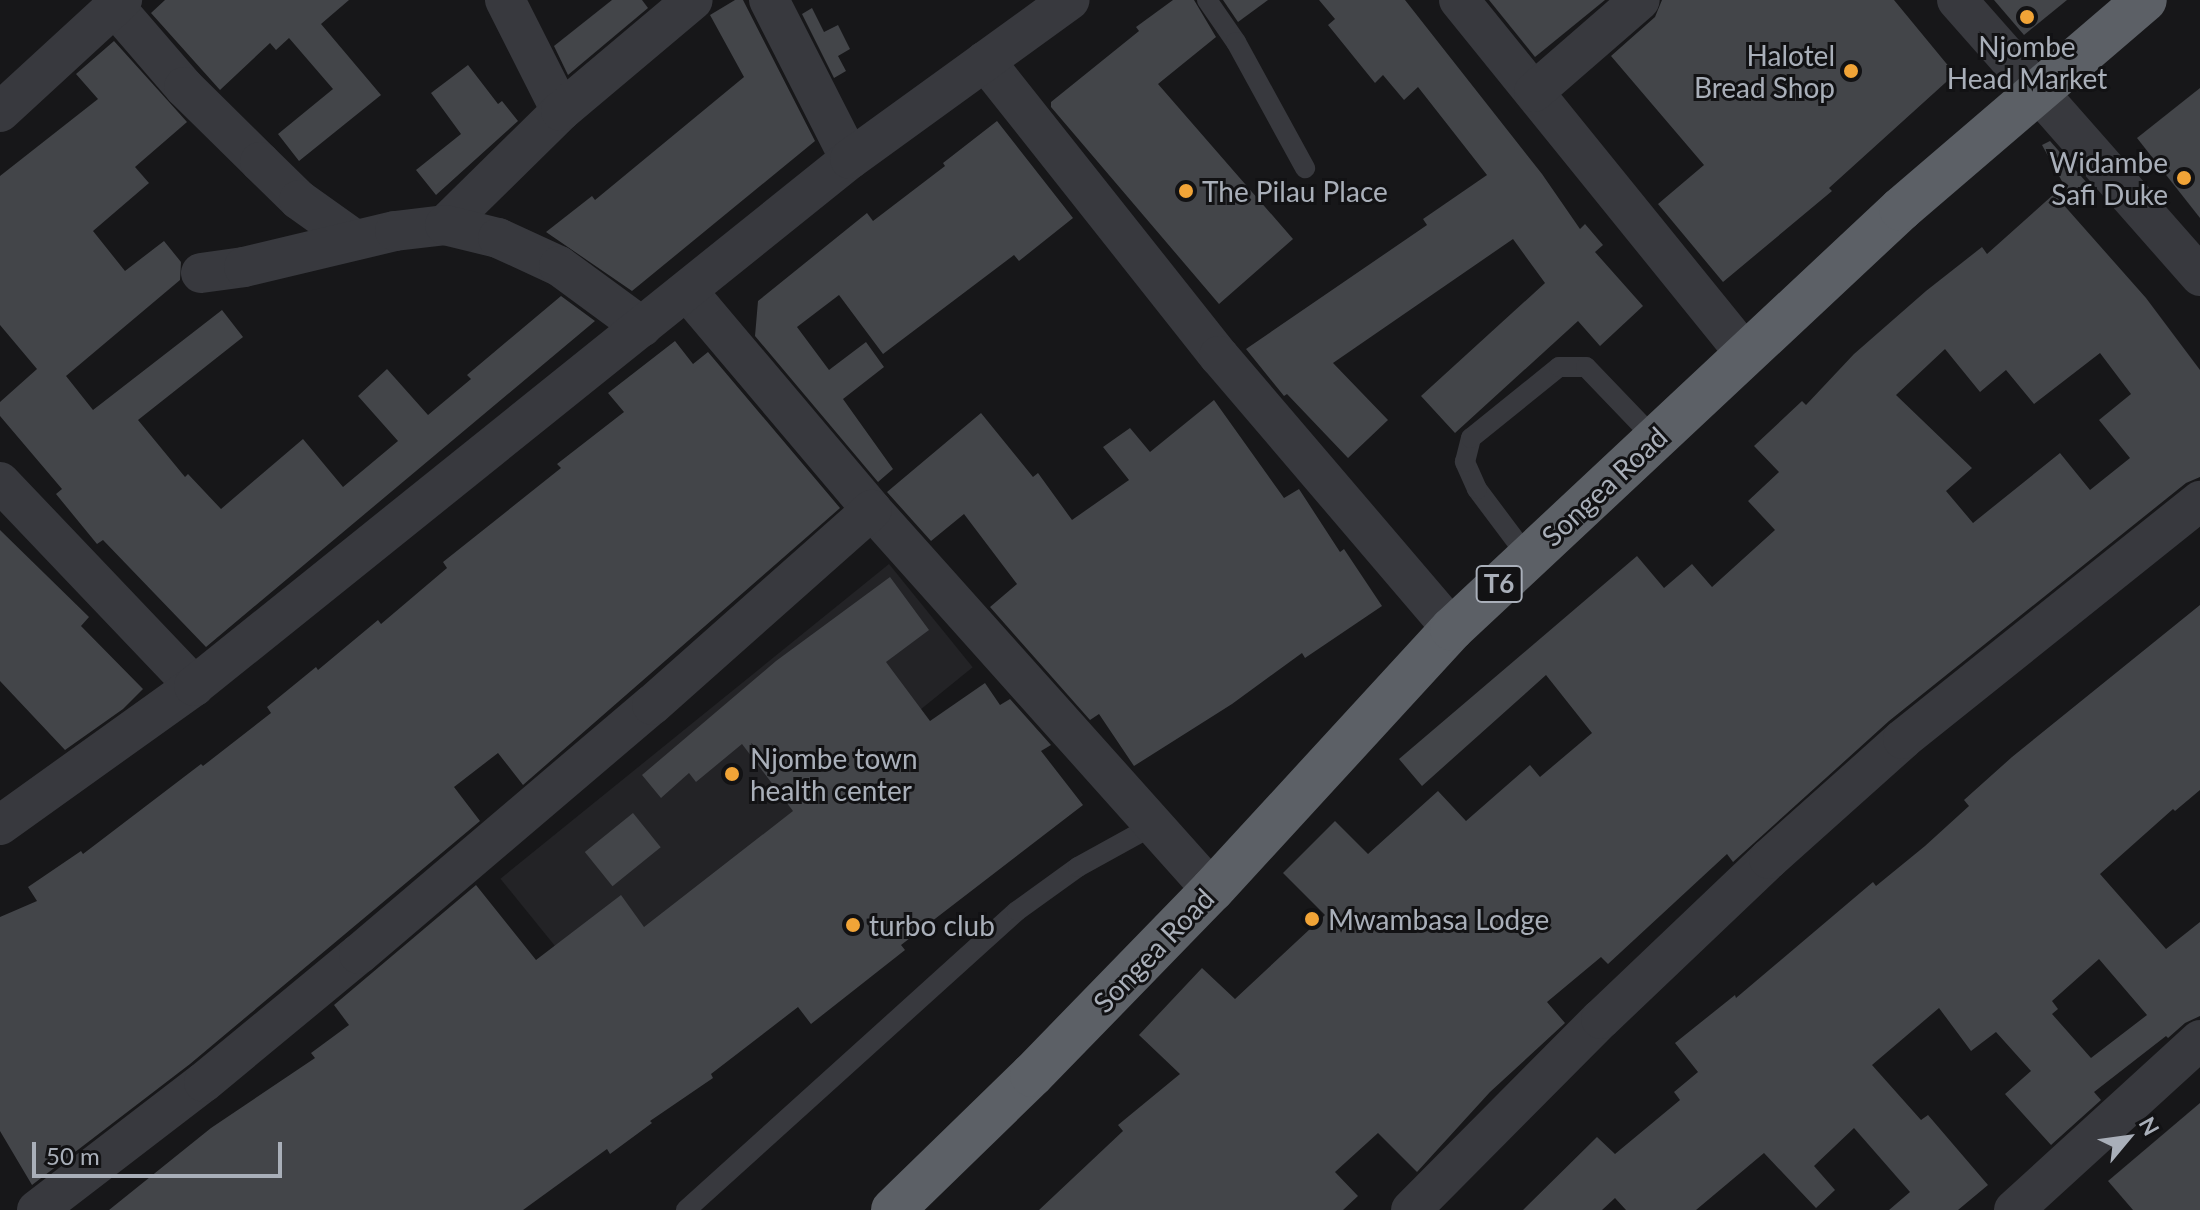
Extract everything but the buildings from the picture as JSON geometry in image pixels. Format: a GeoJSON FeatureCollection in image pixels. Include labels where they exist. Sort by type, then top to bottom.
{"type":"FeatureCollection","features":[{"type":"Feature","properties":{"kind":"highway","name":"Songea Road"},"geometry":{"type":"LineString","coordinates":[[893,1210],[1032,1075],[1212,890],[1452,629],[1901,209],[2036,90],[2145,0]]}},
{"type":"Feature","properties":{"kind":"street"},"geometry":{"type":"LineString","coordinates":[[505,0],[561,111]]}},
{"type":"Feature","properties":{"kind":"street"},"geometry":{"type":"LineString","coordinates":[[445,225],[561,111],[693,0]]}},
{"type":"Feature","properties":{"kind":"street"},"geometry":{"type":"LineString","coordinates":[[769,0],[850,159]]}},
{"type":"Feature","properties":{"kind":"street"},"geometry":{"type":"LineString","coordinates":[[0,825],[194,686],[850,159],[1070,0]]}},
{"type":"Feature","properties":{"kind":"street"},"geometry":{"type":"LineString","coordinates":[[1459,0],[1746,355]]}},
{"type":"Feature","properties":{"kind":"street"},"geometry":{"type":"LineString","coordinates":[[1534,92],[1640,0]]}},
{"type":"Feature","properties":{"kind":"street"},"geometry":{"type":"LineString","coordinates":[[1957,0],[2200,276]]}},
{"type":"Feature","properties":{"kind":"street"},"geometry":{"type":"LineString","coordinates":[[0,112],[118,4],[184,87],[299,200],[355,240]]}},
{"type":"Feature","properties":{"kind":"street"},"geometry":{"type":"LineString","coordinates":[[985,61],[1219,356],[1452,629]]}},
{"type":"Feature","properties":{"kind":"street"},"geometry":{"type":"LineString","coordinates":[[201,273],[282,259],[355,240],[445,225],[498,238],[559,266],[642,327]]}},
{"type":"Feature","properties":{"kind":"street"},"geometry":{"type":"LineString","coordinates":[[687,291],[872,510],[1212,890]]}},
{"type":"Feature","properties":{"kind":"street"},"geometry":{"type":"LineString","coordinates":[[0,482],[194,686]]}},
{"type":"Feature","properties":{"kind":"street"},"geometry":{"type":"LineString","coordinates":[[1411,1210],[1601,1019],[1780,849],[1903,739],[2200,501]]}},
{"type":"Feature","properties":{"kind":"street"},"geometry":{"type":"LineString","coordinates":[[37,1210],[204,1082],[359,954],[652,705],[872,510]]}},
{"type":"Feature","properties":{"kind":"street"},"geometry":{"type":"LineString","coordinates":[[2014,1210],[2200,1040]]}},
{"type":"Feature","properties":{"kind":"lane"},"geometry":{"type":"LineString","coordinates":[[1207,0],[1236,42],[1305,168]]}},
{"type":"Feature","properties":{"kind":"lane"},"geometry":{"type":"LineString","coordinates":[[1528,557],[1477,489],[1465,462],[1471,438],[1559,367],[1586,367],[1654,438]]}},
{"type":"Feature","properties":{"kind":"lane"},"geometry":{"type":"LineString","coordinates":[[686,1210],[1017,911],[1078,867],[1156,824]]}},
{"type":"Feature","properties":{"kind":"shaded area","name":"Njombe town health center"},"geometry":{"type":"Polygon","coordinates":[[[889,564],[973,667],[584,982],[500,879],[889,564]]]}},
{"type":"Feature","properties":{"kind":"place","name":"Njombe Head Market"},"geometry":{"type":"Point","coordinates":[2027,17]}},
{"type":"Feature","properties":{"kind":"place","name":"Halotel Bread Shop"},"geometry":{"type":"Point","coordinates":[1851,71]}},
{"type":"Feature","properties":{"kind":"place","name":"Widambe Safi Duke"},"geometry":{"type":"Point","coordinates":[2184,178]}},
{"type":"Feature","properties":{"kind":"place","name":"The Pilau Place"},"geometry":{"type":"Point","coordinates":[1186,191]}},
{"type":"Feature","properties":{"kind":"place","name":"Njombe town health center"},"geometry":{"type":"Point","coordinates":[732,774]}},
{"type":"Feature","properties":{"kind":"place","name":"Mwambasa Lodge"},"geometry":{"type":"Point","coordinates":[1312,919]}},
{"type":"Feature","properties":{"kind":"place","name":"turbo club"},"geometry":{"type":"Point","coordinates":[853,925]}}]}
